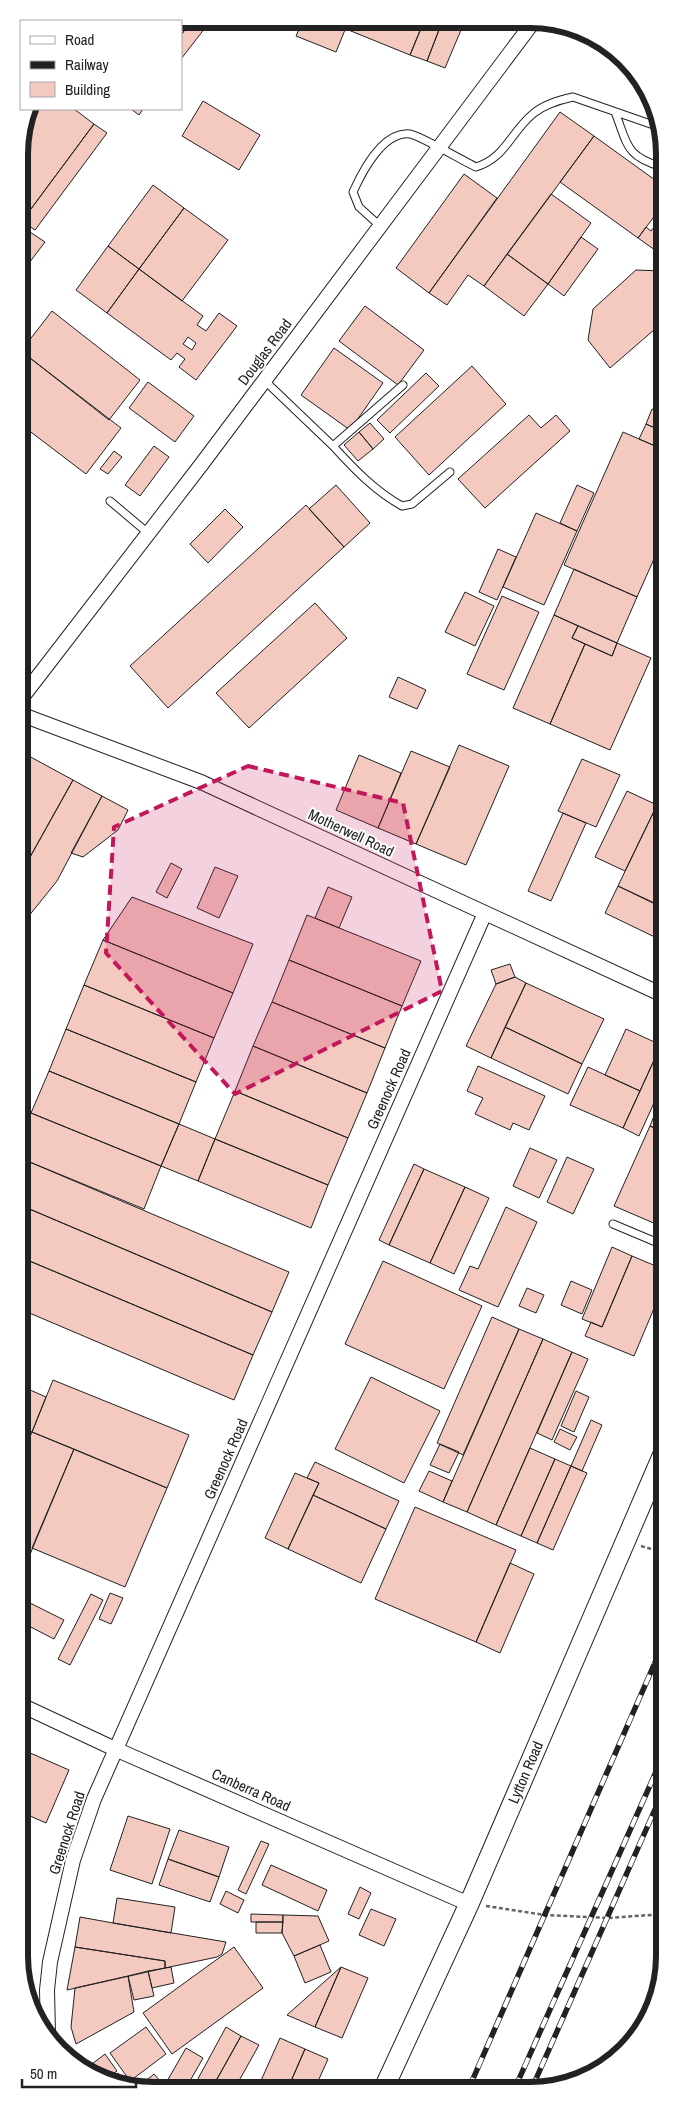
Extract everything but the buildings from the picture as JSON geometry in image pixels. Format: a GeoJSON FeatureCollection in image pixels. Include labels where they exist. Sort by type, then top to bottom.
{"type":"FeatureCollection","features":[{"type":"Feature","properties":{"kind":"main road","name":"Lytton Road"},"geometry":{"type":"LineString","coordinates":[[387,2082],[468,1904],[655,1472]]}},
{"type":"Feature","properties":{"kind":"street","name":"Douglas Road"},"geometry":{"type":"LineString","coordinates":[[28,690],[440,149],[529,28]]}},
{"type":"Feature","properties":{"kind":"street","name":"Motherwell Road"},"geometry":{"type":"LineString","coordinates":[[28,717],[201,782],[656,992]]}},
{"type":"Feature","properties":{"kind":"street","name":"Greenock Road"},"geometry":{"type":"LineString","coordinates":[[48,2024],[48,1976],[73,1860],[94,1798],[485,913]]}},
{"type":"Feature","properties":{"kind":"street","name":"Canberra Road"},"geometry":{"type":"LineString","coordinates":[[28,1708],[115,1749],[468,1904]]}},
{"type":"Feature","properties":{"kind":"lane"},"geometry":{"type":"LineString","coordinates":[[380,226],[359,207],[353,192],[364,167],[383,146],[398,136],[411,134],[476,167],[487,164],[497,157],[534,113],[557,100],[573,97],[652,125]]}},
{"type":"Feature","properties":{"kind":"lane"},"geometry":{"type":"LineString","coordinates":[[615,112],[630,150],[643,161],[656,164]]}},
{"type":"Feature","properties":{"kind":"lane"},"geometry":{"type":"LineString","coordinates":[[264,380],[333,446],[361,476],[388,498],[402,506],[412,504],[450,472]]}},
{"type":"Feature","properties":{"kind":"lane"},"geometry":{"type":"LineString","coordinates":[[333,446],[403,386]]}},
{"type":"Feature","properties":{"kind":"lane"},"geometry":{"type":"LineString","coordinates":[[110,501],[148,533]]}},
{"type":"Feature","properties":{"kind":"lane"},"geometry":{"type":"LineString","coordinates":[[613,1224],[655,1242]]}},
{"type":"Feature","properties":{"kind":"path"},"geometry":{"type":"LineString","coordinates":[[625,1541],[655,1550]]}},
{"type":"Feature","properties":{"kind":"path"},"geometry":{"type":"LineString","coordinates":[[468,1904],[545,1915],[608,1918],[655,1915]]}},
{"type":"Feature","properties":{"kind":"highlighted area"},"geometry":{"type":"Polygon","coordinates":[[[248,766],[403,803],[442,991],[235,1094],[106,953],[114,827],[248,766]]]}},
{"type":"Feature","properties":{"kind":"railway"},"geometry":{"type":"LineString","coordinates":[[472,2082],[655,1662]]}},
{"type":"Feature","properties":{"kind":"railway"},"geometry":{"type":"LineString","coordinates":[[518,2082],[655,1774]]}},
{"type":"Feature","properties":{"kind":"railway"},"geometry":{"type":"LineString","coordinates":[[535,2081],[655,1809]]}}]}
